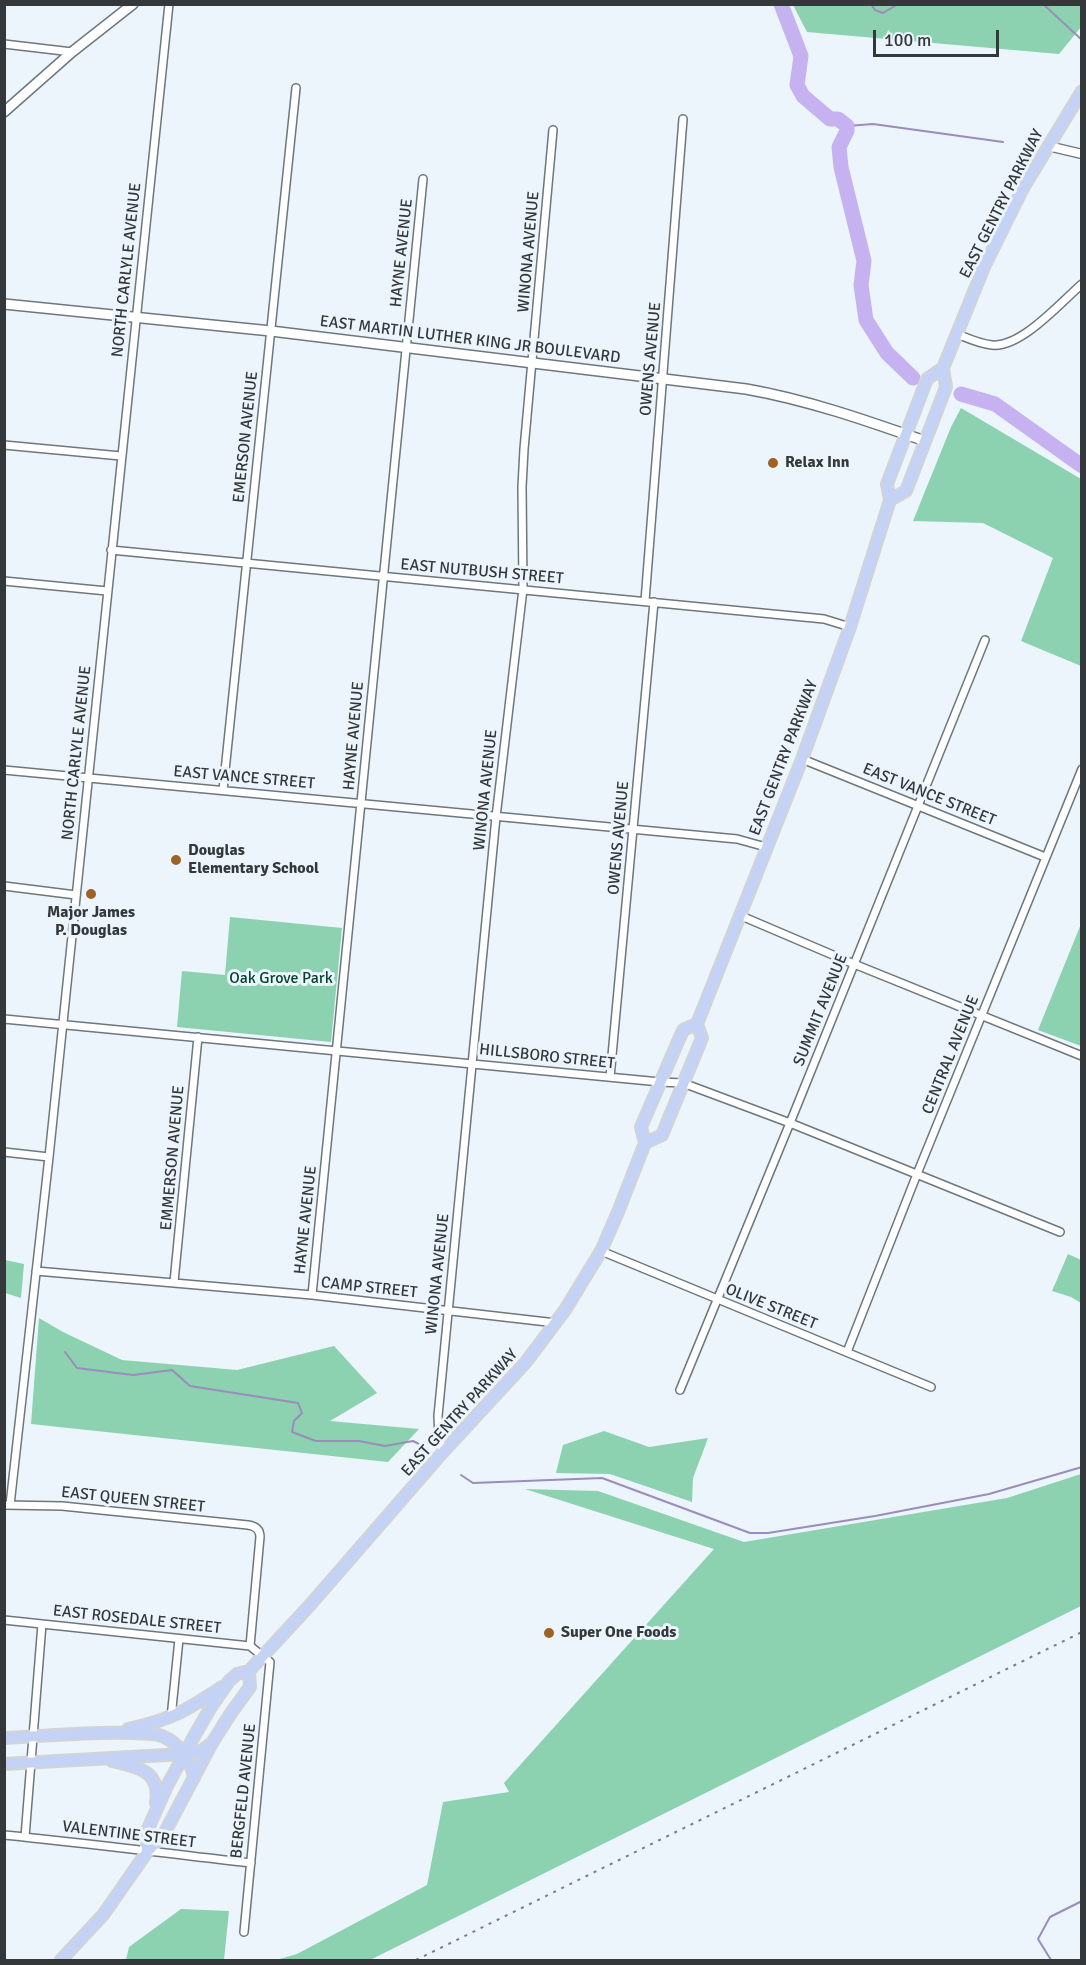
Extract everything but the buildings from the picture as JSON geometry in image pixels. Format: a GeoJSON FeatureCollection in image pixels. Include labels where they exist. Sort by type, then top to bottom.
{"type":"FeatureCollection","features":[{"type":"Feature","properties":{"kind":"main road"},"geometry":{"type":"LineString","coordinates":[[4,112],[72,52],[133,4]]}},
{"type":"Feature","properties":{"kind":"main road","name":"EAST GENTRY PARKWAY"},"geometry":{"type":"LineString","coordinates":[[890,500],[906,491],[946,387],[943,368],[988,257],[1023,188],[1082,91]]}},
{"type":"Feature","properties":{"kind":"main road","name":"EAST MARTIN LUTHER KING JR BOULEVARD"},"geometry":{"type":"LineString","coordinates":[[4,304],[271,331],[729,387],[792,398],[843,412],[925,441]]}},
{"type":"Feature","properties":{"kind":"main road","name":"EAST GENTRY PARKWAY"},"geometry":{"type":"LineString","coordinates":[[645,1143],[662,1135],[702,1038],[697,1024],[802,759],[850,627],[890,500],[887,484],[927,379],[943,368]]}},
{"type":"Feature","properties":{"kind":"main road","name":"EAST GENTRY PARKWAY"},"geometry":{"type":"LineString","coordinates":[[114,1732],[171,1718],[188,1710],[237,1674],[249,1671],[526,1362],[580,1288],[601,1251],[645,1143],[641,1127],[660,1082],[683,1030],[697,1024]]}},
{"type":"Feature","properties":{"kind":"main road"},"geometry":{"type":"LineString","coordinates":[[61,1960],[113,1903],[147,1852],[164,1834],[212,1743],[250,1687],[249,1671]]}},
{"type":"Feature","properties":{"kind":"main road"},"geometry":{"type":"LineString","coordinates":[[147,1852],[147,1831],[154,1816],[184,1754],[211,1707],[229,1682]]}},
{"type":"Feature","properties":{"kind":"main road"},"geometry":{"type":"LineString","coordinates":[[4,1738],[114,1732],[161,1736],[172,1742],[184,1754],[194,1778]]}},
{"type":"Feature","properties":{"kind":"main road"},"geometry":{"type":"LineString","coordinates":[[4,1764],[184,1754],[201,1751],[212,1743]]}},
{"type":"Feature","properties":{"kind":"main road"},"geometry":{"type":"LineString","coordinates":[[97,1758],[139,1767],[147,1772],[157,1790],[154,1816]]}},
{"type":"Feature","properties":{"kind":"street","name":"NORTH CARLYLE AVENUE"},"geometry":{"type":"LineString","coordinates":[[7,1505],[49,1157],[106,591],[169,4]]}},
{"type":"Feature","properties":{"kind":"street"},"geometry":{"type":"LineString","coordinates":[[4,44],[72,52]]}},
{"type":"Feature","properties":{"kind":"street","name":"EMERSON AVENUE"},"geometry":{"type":"LineString","coordinates":[[223,790],[296,88]]}},
{"type":"Feature","properties":{"kind":"street","name":"OWENS AVENUE"},"geometry":{"type":"LineString","coordinates":[[645,601],[683,119]]}},
{"type":"Feature","properties":{"kind":"street","name":"WINONA AVENUE"},"geometry":{"type":"LineString","coordinates":[[443,1452],[439,1437],[438,1416],[496,818],[523,589],[522,488],[553,130]]}},
{"type":"Feature","properties":{"kind":"street"},"geometry":{"type":"LineString","coordinates":[[1048,146],[1082,154]]}},
{"type":"Feature","properties":{"kind":"street","name":"HAYNE AVENUE"},"geometry":{"type":"LineString","coordinates":[[312,1295],[423,179]]}},
{"type":"Feature","properties":{"kind":"street"},"geometry":{"type":"LineString","coordinates":[[957,333],[984,344],[1007,344],[1026,333],[1082,284]]}},
{"type":"Feature","properties":{"kind":"street"},"geometry":{"type":"LineString","coordinates":[[4,445],[121,456]]}},
{"type":"Feature","properties":{"kind":"street","name":"EAST NUTBUSH STREET"},"geometry":{"type":"LineString","coordinates":[[111,550],[824,619],[850,627]]}},
{"type":"Feature","properties":{"kind":"street"},"geometry":{"type":"LineString","coordinates":[[4,580],[106,591]]}},
{"type":"Feature","properties":{"kind":"street","name":"OWENS AVENUE"},"geometry":{"type":"LineString","coordinates":[[610,1077],[654,602]]}},
{"type":"Feature","properties":{"kind":"street","name":"SUMMIT AVENUE"},"geometry":{"type":"LineString","coordinates":[[680,1390],[985,640]]}},
{"type":"Feature","properties":{"kind":"street","name":"EAST VANCE STREET"},"geometry":{"type":"LineString","coordinates":[[802,759],[1045,857]]}},
{"type":"Feature","properties":{"kind":"street","name":"EAST VANCE STREET"},"geometry":{"type":"LineString","coordinates":[[4,770],[737,839],[766,847]]}},
{"type":"Feature","properties":{"kind":"street","name":"CENTRAL AVENUE"},"geometry":{"type":"LineString","coordinates":[[847,1352],[1082,770]]}},
{"type":"Feature","properties":{"kind":"street"},"geometry":{"type":"LineString","coordinates":[[4,886],[76,894]]}},
{"type":"Feature","properties":{"kind":"street"},"geometry":{"type":"LineString","coordinates":[[739,915],[1082,1056]]}},
{"type":"Feature","properties":{"kind":"street","name":"HILLSBORO STREET"},"geometry":{"type":"LineString","coordinates":[[4,1019],[683,1083],[1060,1232]]}},
{"type":"Feature","properties":{"kind":"street","name":"EMMERSON AVENUE"},"geometry":{"type":"LineString","coordinates":[[174,1282],[198,1037]]}},
{"type":"Feature","properties":{"kind":"street"},"geometry":{"type":"LineString","coordinates":[[4,1152],[49,1157]]}},
{"type":"Feature","properties":{"kind":"street","name":"OLIVE STREET"},"geometry":{"type":"LineString","coordinates":[[601,1251],[931,1387]]}},
{"type":"Feature","properties":{"kind":"street","name":"CAMP STREET"},"geometry":{"type":"LineString","coordinates":[[36,1271],[312,1295],[556,1323]]}},
{"type":"Feature","properties":{"kind":"street","name":"EAST QUEEN STREET"},"geometry":{"type":"LineString","coordinates":[[7,1505],[62,1506],[248,1525],[257,1529],[260,1538],[250,1646]]}},
{"type":"Feature","properties":{"kind":"street","name":"EAST ROSEDALE STREET"},"geometry":{"type":"LineString","coordinates":[[4,1620],[250,1646]]}},
{"type":"Feature","properties":{"kind":"street"},"geometry":{"type":"LineString","coordinates":[[25,1837],[42,1624]]}},
{"type":"Feature","properties":{"kind":"street"},"geometry":{"type":"LineString","coordinates":[[171,1718],[179,1638]]}},
{"type":"Feature","properties":{"kind":"street"},"geometry":{"type":"LineString","coordinates":[[250,1646],[263,1657]]}},
{"type":"Feature","properties":{"kind":"street","name":"BERGFELD AVENUE"},"geometry":{"type":"LineString","coordinates":[[244,1932],[270,1662],[263,1657]]}},
{"type":"Feature","properties":{"kind":"street","name":"VALENTINE STREET"},"geometry":{"type":"LineString","coordinates":[[4,1835],[251,1863]]}},
{"type":"Feature","properties":{"kind":"green space"},"geometry":{"type":"Polygon","coordinates":[[[793,5],[1081,5],[1081,27],[1059,54],[807,32],[793,5]]]}},
{"type":"Feature","properties":{"kind":"green space"},"geometry":{"type":"Polygon","coordinates":[[[961,408],[1081,479],[1081,666],[1021,641],[1053,558],[983,523],[913,521],[961,408]]]}},
{"type":"Feature","properties":{"kind":"green space","name":"Oak Grove Park"},"geometry":{"type":"Polygon","coordinates":[[[230,917],[342,928],[331,1042],[177,1027],[182,971],[225,975],[230,917]]]}},
{"type":"Feature","properties":{"kind":"green space"},"geometry":{"type":"Polygon","coordinates":[[[1081,924],[1082,1046],[1038,1030],[1081,924]]]}},
{"type":"Feature","properties":{"kind":"green space"},"geometry":{"type":"Polygon","coordinates":[[[1068,1254],[1081,1260],[1081,1303],[1052,1291],[1068,1254]]]}},
{"type":"Feature","properties":{"kind":"green space"},"geometry":{"type":"Polygon","coordinates":[[[5,1260],[24,1264],[21,1298],[5,1293],[5,1260]]]}},
{"type":"Feature","properties":{"kind":"green space"},"geometry":{"type":"Polygon","coordinates":[[[39,1318],[122,1360],[237,1370],[334,1346],[377,1393],[330,1421],[419,1429],[388,1462],[31,1424],[39,1318]]]}},
{"type":"Feature","properties":{"kind":"green space"},"geometry":{"type":"Polygon","coordinates":[[[604,1431],[649,1447],[708,1438],[693,1478],[692,1502],[610,1474],[556,1473],[563,1445],[604,1431]]]}},
{"type":"Feature","properties":{"kind":"green space"},"geometry":{"type":"Polygon","coordinates":[[[1081,1474],[1081,1606],[370,1960],[276,1960],[297,1954],[427,1885],[443,1802],[509,1792],[504,1783],[714,1549],[525,1489],[598,1491],[744,1542],[1007,1498],[1081,1474]]]}},
{"type":"Feature","properties":{"kind":"green space"},"geometry":{"type":"Polygon","coordinates":[[[181,1909],[229,1911],[224,1960],[126,1960],[129,1947],[181,1909]]]}},
{"type":"Feature","properties":{"kind":"waterway"},"geometry":{"type":"LineString","coordinates":[[781,4],[801,56],[797,85],[803,96],[830,119],[838,119],[847,126],[839,147],[841,167],[864,261],[861,285],[866,320],[887,353],[913,378]]}},
{"type":"Feature","properties":{"kind":"waterway"},"geometry":{"type":"LineString","coordinates":[[782,9],[787,4]]}},
{"type":"Feature","properties":{"kind":"waterway"},"geometry":{"type":"LineString","coordinates":[[871,4],[875,10],[883,13],[898,4]]}},
{"type":"Feature","properties":{"kind":"waterway"},"geometry":{"type":"LineString","coordinates":[[1043,4],[1082,40]]}},
{"type":"Feature","properties":{"kind":"waterway"},"geometry":{"type":"LineString","coordinates":[[847,126],[873,124],[1003,142]]}},
{"type":"Feature","properties":{"kind":"waterway"},"geometry":{"type":"LineString","coordinates":[[961,394],[995,404],[1082,466]]}},
{"type":"Feature","properties":{"kind":"waterway"},"geometry":{"type":"LineString","coordinates":[[65,1352],[77,1368],[133,1375],[172,1370],[190,1386],[298,1403],[302,1413],[294,1421],[292,1432],[316,1441],[359,1441],[385,1446],[413,1441],[421,1445]]}},
{"type":"Feature","properties":{"kind":"waterway"},"geometry":{"type":"LineString","coordinates":[[461,1475],[473,1483],[602,1478],[750,1533],[768,1533],[875,1516],[989,1494],[1082,1467]]}},
{"type":"Feature","properties":{"kind":"waterway"},"geometry":{"type":"LineString","coordinates":[[1051,1960],[1038,1939],[1050,1917],[1082,1901]]}},
{"type":"Feature","properties":{"kind":"railway"},"geometry":{"type":"LineString","coordinates":[[416,1960],[1082,1632]]}},
{"type":"Feature","properties":{"kind":"place","name":"Relax Inn"},"geometry":{"type":"Point","coordinates":[773,463]}},
{"type":"Feature","properties":{"kind":"place","name":"Douglas Elementary School"},"geometry":{"type":"Point","coordinates":[176,860]}},
{"type":"Feature","properties":{"kind":"place","name":"Major James P. Douglas"},"geometry":{"type":"Point","coordinates":[91,894]}},
{"type":"Feature","properties":{"kind":"place","name":"Super One Foods"},"geometry":{"type":"Point","coordinates":[549,1633]}}]}
